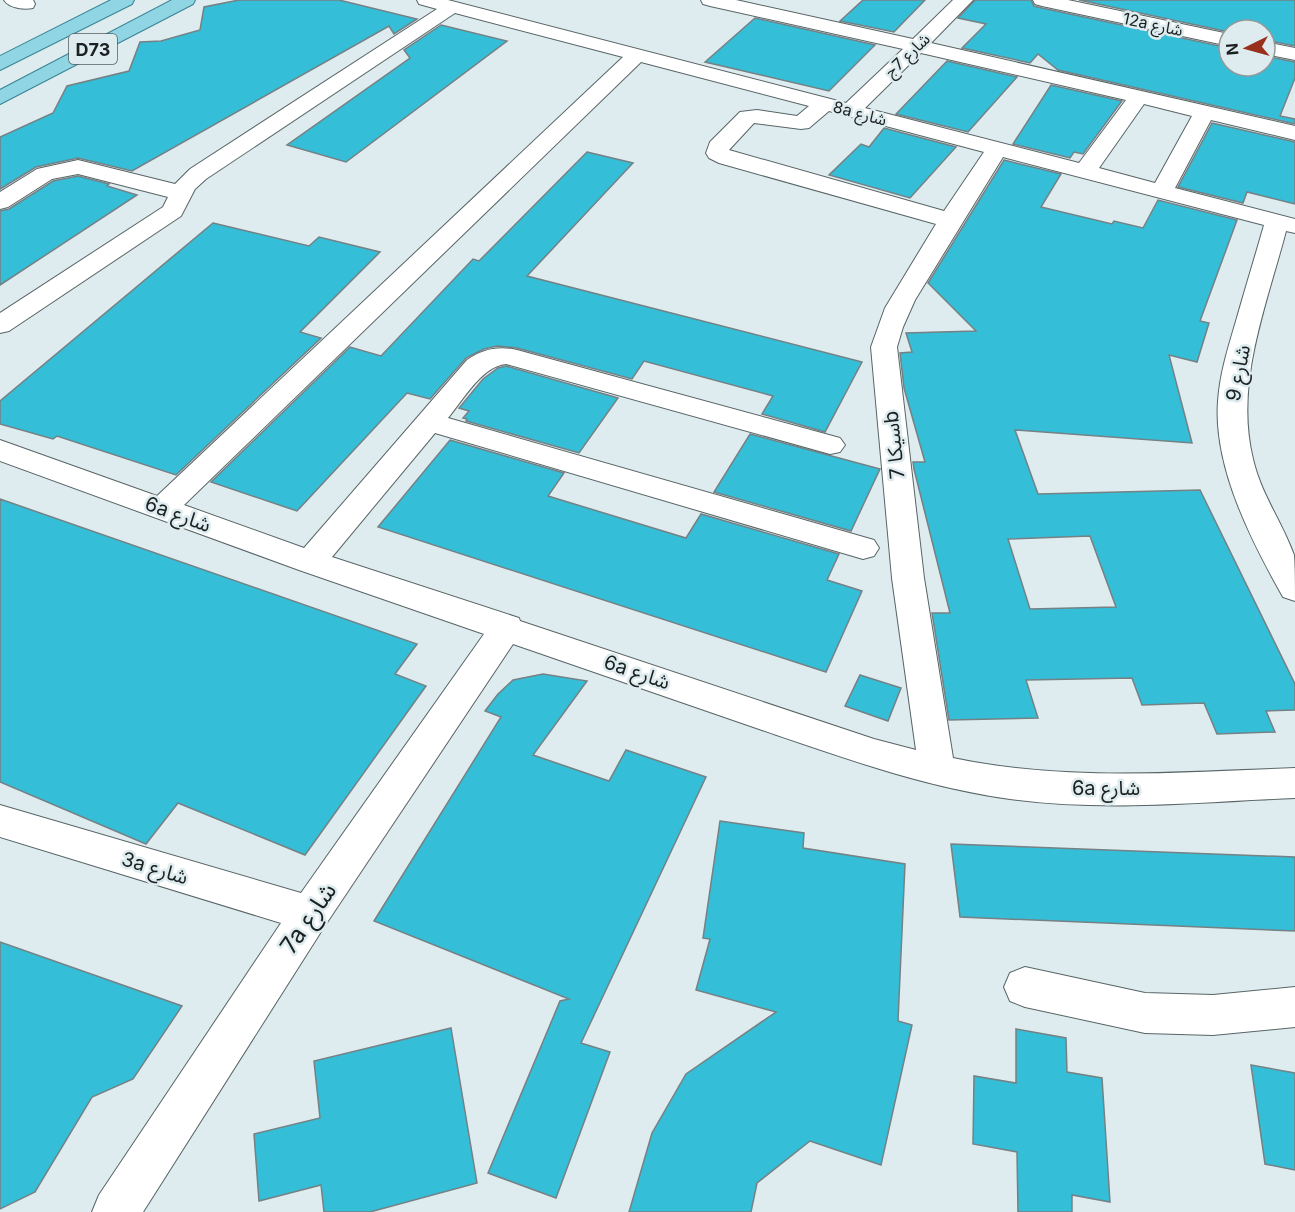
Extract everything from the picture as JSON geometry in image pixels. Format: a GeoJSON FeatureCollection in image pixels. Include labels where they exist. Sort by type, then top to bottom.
{"type":"FeatureCollection","features":[{"type":"Feature","properties":{"kind":"main road","name":"D73"},"geometry":{"type":"LineString","coordinates":[[0,64],[125,0]]}},
{"type":"Feature","properties":{"kind":"main road","name":"D73"},"geometry":{"type":"LineString","coordinates":[[0,98],[186,0]]}},
{"type":"Feature","properties":{"kind":"street","name":"8a شارع"},"geometry":{"type":"LineString","coordinates":[[426,0],[1286,223]]}},
{"type":"Feature","properties":{"kind":"street"},"geometry":{"type":"LineString","coordinates":[[486,15],[510,0]]}},
{"type":"Feature","properties":{"kind":"street"},"geometry":{"type":"LineString","coordinates":[[710,0],[1295,133]]}},
{"type":"Feature","properties":{"kind":"street","name":"شارع 7ج"},"geometry":{"type":"LineString","coordinates":[[851,110],[964,0]]}},
{"type":"Feature","properties":{"kind":"street","name":"12a شارع"},"geometry":{"type":"LineString","coordinates":[[1042,0],[1217,37]]}},
{"type":"Feature","properties":{"kind":"street"},"geometry":{"type":"LineString","coordinates":[[0,325],[172,212],[181,193],[198,174],[452,7]]}},
{"type":"Feature","properties":{"kind":"street"},"geometry":{"type":"LineString","coordinates":[[1277,50],[1295,54]]}},
{"type":"Feature","properties":{"kind":"street"},"geometry":{"type":"LineString","coordinates":[[162,509],[636,54]]}},
{"type":"Feature","properties":{"kind":"street"},"geometry":{"type":"LineString","coordinates":[[1085,171],[1139,97]]}},
{"type":"Feature","properties":{"kind":"street"},"geometry":{"type":"LineString","coordinates":[[825,104],[801,123],[757,116],[748,117],[718,147],[717,153],[727,158],[949,220]]}},
{"type":"Feature","properties":{"kind":"street"},"geometry":{"type":"LineString","coordinates":[[1162,191],[1205,112]]}},
{"type":"Feature","properties":{"kind":"street","name":"سيكا 7b"},"geometry":{"type":"LineString","coordinates":[[938,771],[908,578],[884,347],[888,329],[896,312],[949,220],[998,148]]}},
{"type":"Feature","properties":{"kind":"street"},"geometry":{"type":"LineString","coordinates":[[0,202],[45,174],[78,167],[181,193]]}},
{"type":"Feature","properties":{"kind":"street","name":"شارع 9"},"geometry":{"type":"LineString","coordinates":[[1286,223],[1235,372],[1230,397],[1230,424],[1244,484],[1295,589]]}},
{"type":"Feature","properties":{"kind":"street"},"geometry":{"type":"LineString","coordinates":[[310,562],[482,361],[489,357],[507,356],[830,445]]}},
{"type":"Feature","properties":{"kind":"street"},"geometry":{"type":"LineString","coordinates":[[429,422],[863,548]]}},
{"type":"Feature","properties":{"kind":"street","name":"6a شارع"},"geometry":{"type":"LineString","coordinates":[[0,450],[310,562],[507,627],[874,754],[938,771],[1029,786],[1085,789],[1295,783]]}},
{"type":"Feature","properties":{"kind":"street","name":"7a شارع"},"geometry":{"type":"LineString","coordinates":[[116,1212],[310,914],[507,627]]}},
{"type":"Feature","properties":{"kind":"street","name":"3a شارع"},"geometry":{"type":"LineString","coordinates":[[0,821],[310,914]]}},
{"type":"Feature","properties":{"kind":"street"},"geometry":{"type":"LineString","coordinates":[[1025,987],[1145,1013],[1213,1015],[1295,1007]]}},
{"type":"Feature","properties":{"kind":"building"},"geometry":{"type":"Polygon","coordinates":[[[239,0],[339,0],[417,19],[394,34],[389,26],[132,171],[78,158],[36,167],[0,189],[0,137],[53,113],[67,86],[129,71],[140,42],[161,41],[200,30],[204,7],[239,0]]]}},
{"type":"Feature","properties":{"kind":"building"},"geometry":{"type":"Polygon","coordinates":[[[863,0],[925,0],[894,32],[840,21],[863,0]]]}},
{"type":"Feature","properties":{"kind":"building"},"geometry":{"type":"Polygon","coordinates":[[[975,0],[1031,0],[1034,6],[1042,8],[1217,45],[1217,78],[1277,78],[1277,58],[1295,62],[1295,78],[1280,116],[1295,119],[1295,124],[1058,70],[1038,54],[1030,63],[962,48],[986,24],[958,18],[975,0]]]}},
{"type":"Feature","properties":{"kind":"building"},"geometry":{"type":"Polygon","coordinates":[[[1079,0],[1295,0],[1295,46],[1277,42],[1277,18],[1217,18],[1217,29],[1079,0]]]}},
{"type":"Feature","properties":{"kind":"building"},"geometry":{"type":"Polygon","coordinates":[[[755,18],[875,45],[829,91],[705,62],[755,18]]]}},
{"type":"Feature","properties":{"kind":"building"},"geometry":{"type":"Polygon","coordinates":[[[441,25],[507,41],[346,162],[287,145],[410,58],[404,50],[441,25]]]}},
{"type":"Feature","properties":{"kind":"building"},"geometry":{"type":"Polygon","coordinates":[[[947,61],[1017,77],[968,132],[896,114],[947,61]]]}},
{"type":"Feature","properties":{"kind":"building"},"geometry":{"type":"Polygon","coordinates":[[[1051,85],[1122,101],[1083,154],[1074,152],[1070,158],[1013,144],[1051,85]]]}},
{"type":"Feature","properties":{"kind":"building"},"geometry":{"type":"Polygon","coordinates":[[[1212,123],[1295,142],[1295,204],[1247,192],[1243,203],[1178,187],[1212,123]]]}},
{"type":"Feature","properties":{"kind":"building"},"geometry":{"type":"Polygon","coordinates":[[[884,128],[956,147],[910,198],[829,175],[861,144],[869,147],[884,128]]]}},
{"type":"Feature","properties":{"kind":"building"},"geometry":{"type":"Polygon","coordinates":[[[587,152],[633,163],[527,276],[862,362],[825,432],[762,414],[773,396],[644,361],[632,379],[517,348],[497,346],[484,349],[466,358],[430,399],[407,393],[297,511],[211,482],[350,347],[381,356],[473,259],[479,261],[587,152]]]}},
{"type":"Feature","properties":{"kind":"building"},"geometry":{"type":"Polygon","coordinates":[[[1004,160],[1061,174],[1041,207],[1112,224],[1114,221],[1143,228],[1158,200],[1237,220],[1200,321],[1209,323],[1197,362],[1169,355],[1192,443],[1015,430],[1038,494],[1200,490],[1295,684],[1295,710],[1266,711],[1275,732],[1217,734],[1204,703],[1142,705],[1132,678],[1026,680],[1038,718],[949,720],[932,613],[950,613],[914,469],[913,462],[925,462],[904,388],[900,353],[912,352],[906,333],[976,331],[928,283],[1004,160]],[[1090,536],[1008,539],[1030,609],[1116,607],[1090,536]]]}},
{"type":"Feature","properties":{"kind":"building"},"geometry":{"type":"Polygon","coordinates":[[[78,176],[109,184],[107,186],[137,195],[0,285],[0,211],[9,209],[53,181],[78,176]]]}},
{"type":"Feature","properties":{"kind":"building"},"geometry":{"type":"Polygon","coordinates":[[[213,223],[309,246],[319,237],[380,252],[300,332],[321,338],[176,475],[57,436],[53,439],[0,424],[0,401],[213,223]]]}},
{"type":"Feature","properties":{"kind":"building"},"geometry":{"type":"Polygon","coordinates":[[[506,366],[618,398],[579,453],[466,421],[467,419],[463,418],[469,411],[459,408],[483,379],[498,368],[506,366]]]}},
{"type":"Feature","properties":{"kind":"building"},"geometry":{"type":"Polygon","coordinates":[[[750,434],[880,469],[851,531],[714,492],[750,434]]]}},
{"type":"Feature","properties":{"kind":"building"},"geometry":{"type":"Polygon","coordinates":[[[450,440],[564,473],[548,496],[686,538],[701,514],[839,554],[827,580],[862,591],[826,672],[378,527],[450,440]]]}},
{"type":"Feature","properties":{"kind":"building"},"geometry":{"type":"Polygon","coordinates":[[[0,499],[417,644],[395,674],[426,686],[305,855],[178,803],[146,844],[0,782],[0,499]]]}},
{"type":"Feature","properties":{"kind":"building"},"geometry":{"type":"Polygon","coordinates":[[[543,674],[587,681],[533,755],[609,781],[626,750],[706,777],[581,1043],[610,1052],[556,1198],[488,1173],[560,1001],[569,999],[374,921],[501,717],[485,711],[513,680],[543,674]]]}},
{"type":"Feature","properties":{"kind":"building"},"geometry":{"type":"Polygon","coordinates":[[[860,675],[901,688],[888,721],[845,706],[860,675]]]}},
{"type":"Feature","properties":{"kind":"building"},"geometry":{"type":"Polygon","coordinates":[[[720,821],[804,833],[803,848],[905,864],[898,1021],[912,1025],[881,1165],[810,1141],[757,1183],[751,1212],[629,1212],[652,1133],[686,1074],[776,1012],[696,990],[710,939],[703,938],[720,821]]]}},
{"type":"Feature","properties":{"kind":"building"},"geometry":{"type":"Polygon","coordinates":[[[951,844],[1295,857],[1295,931],[960,917],[951,844]]]}},
{"type":"Feature","properties":{"kind":"building"},"geometry":{"type":"Polygon","coordinates":[[[0,942],[182,1006],[133,1079],[92,1097],[35,1192],[0,1209],[0,942]]]}},
{"type":"Feature","properties":{"kind":"building"},"geometry":{"type":"Polygon","coordinates":[[[451,1028],[477,1183],[370,1212],[324,1212],[321,1185],[259,1201],[254,1134],[320,1118],[314,1061],[451,1028]]]}},
{"type":"Feature","properties":{"kind":"building"},"geometry":{"type":"Polygon","coordinates":[[[1016,1029],[1066,1038],[1067,1072],[1102,1078],[1110,1202],[1072,1195],[1072,1212],[1018,1212],[1017,1152],[973,1144],[974,1076],[1016,1083],[1016,1029]]]}},
{"type":"Feature","properties":{"kind":"building"},"geometry":{"type":"Polygon","coordinates":[[[1251,1065],[1295,1073],[1295,1170],[1265,1164],[1251,1065]]]}}]}
